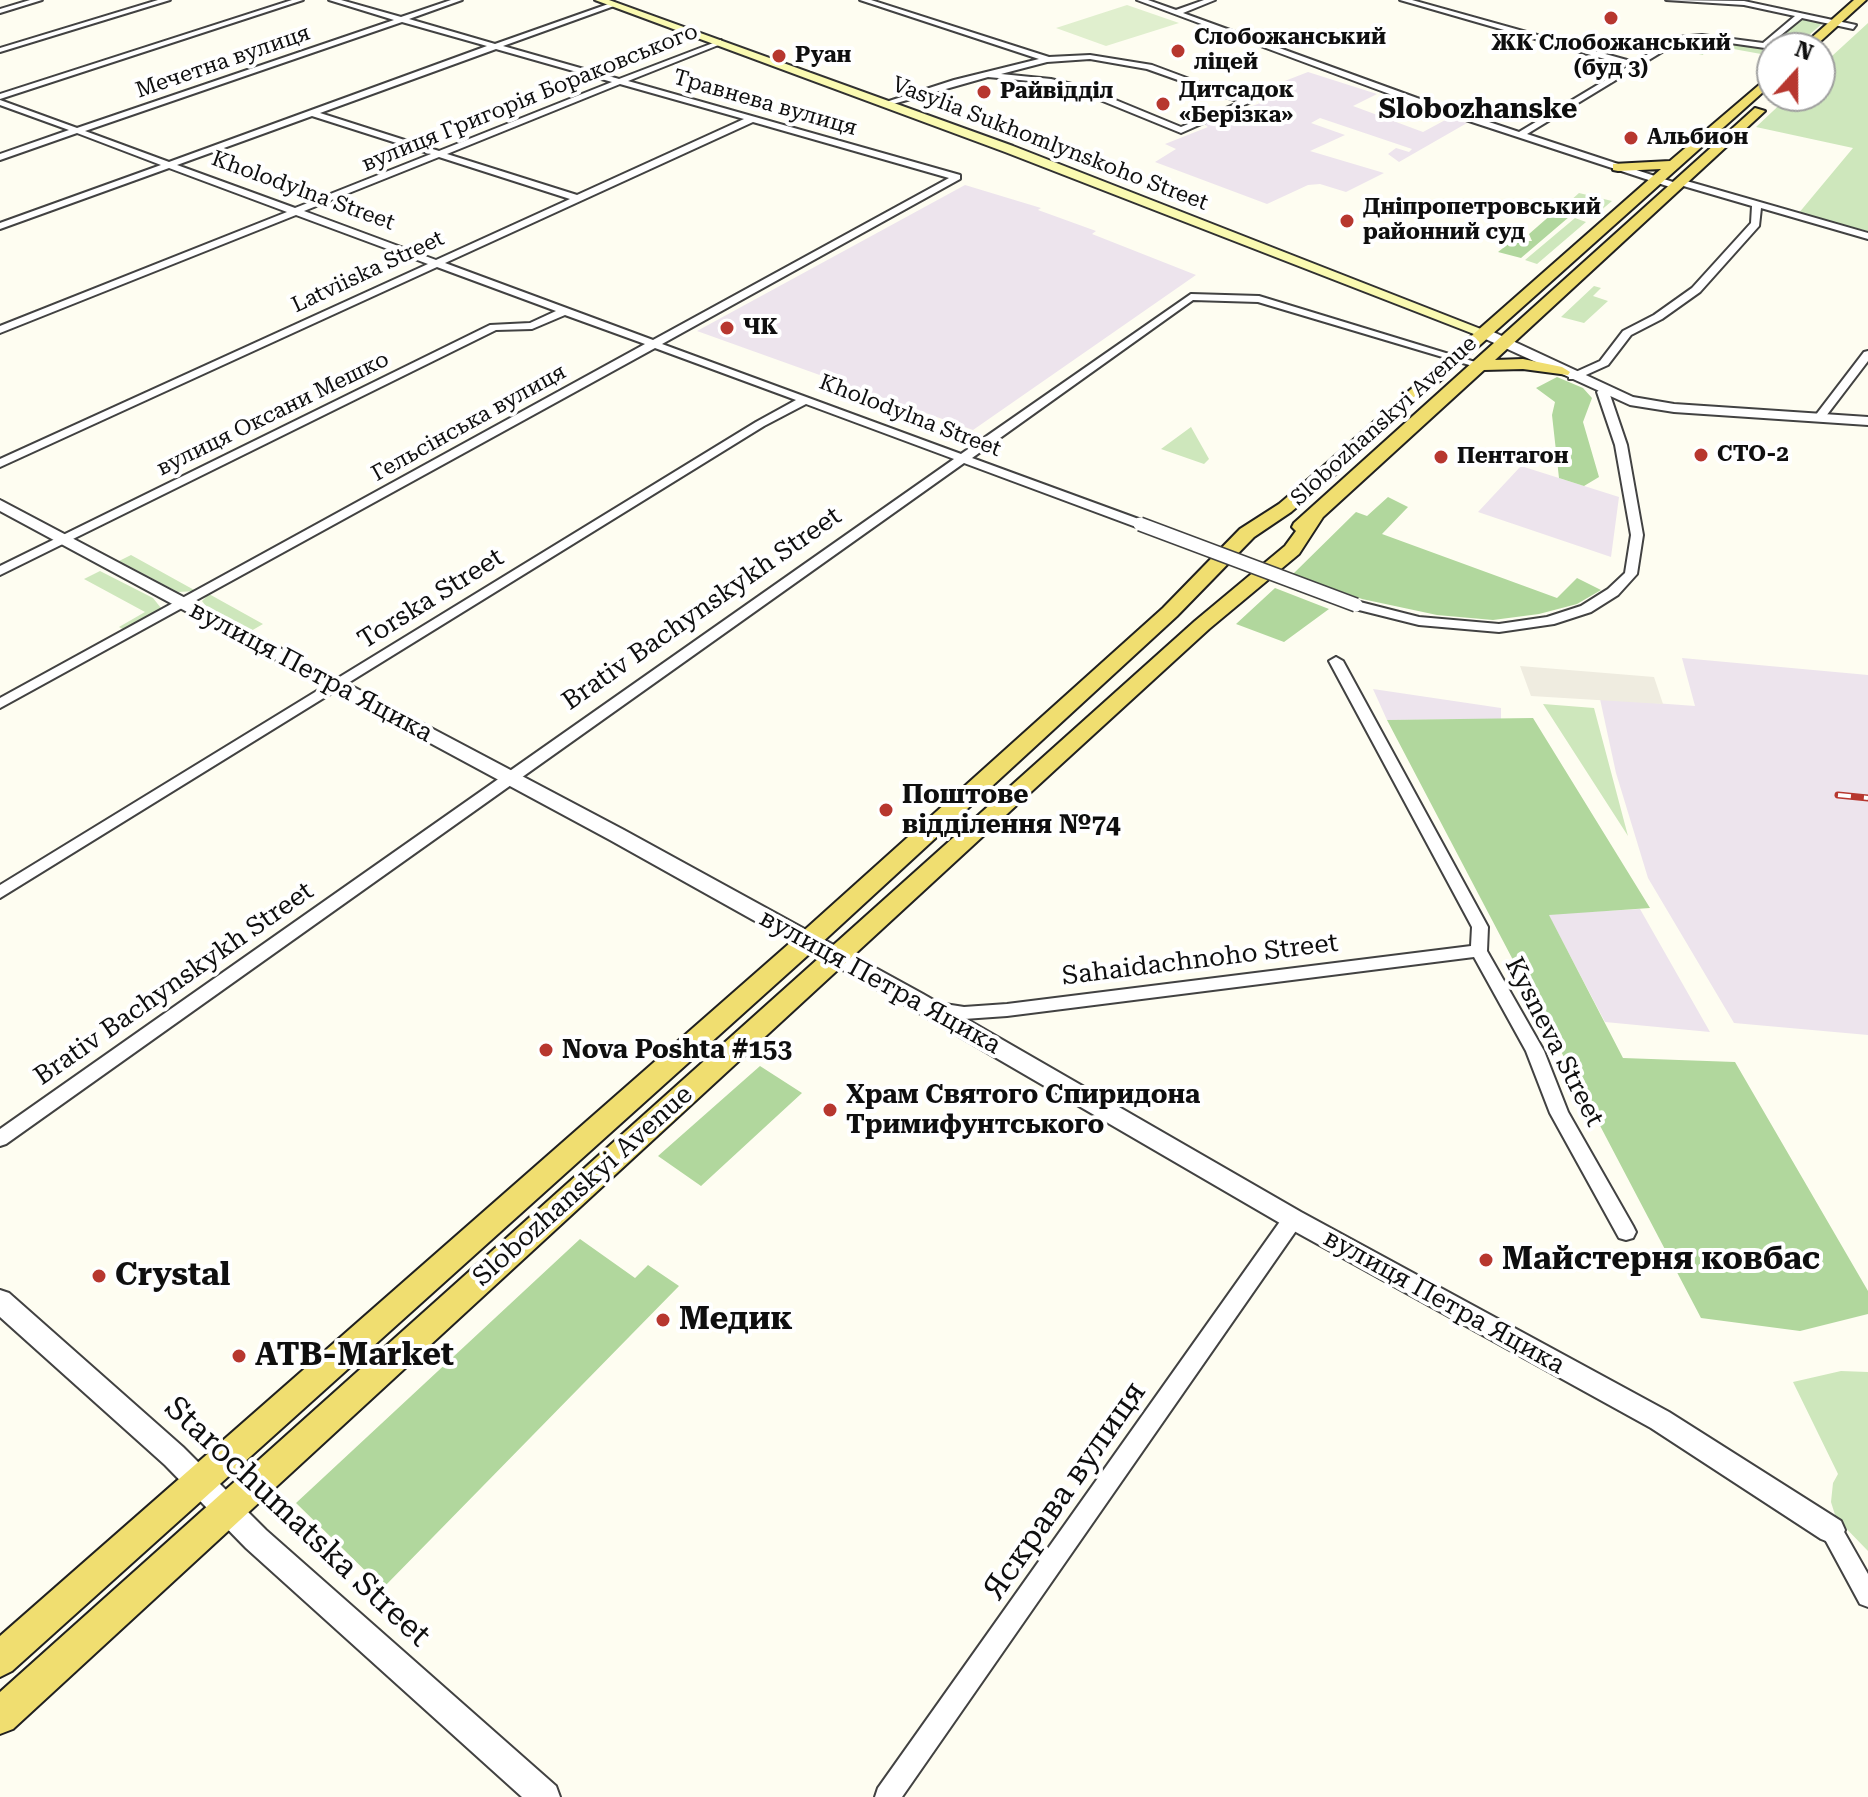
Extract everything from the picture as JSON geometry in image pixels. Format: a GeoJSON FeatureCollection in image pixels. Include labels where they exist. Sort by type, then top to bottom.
{"type":"FeatureCollection","features":[{"type":"Feature","properties":{"kind":"main road"},"geometry":{"type":"LineString","coordinates":[[1825,32],[1861,0]]}},
{"type":"Feature","properties":{"kind":"main road","name":"Vasylia Sukhomlynskoho Street"},"geometry":{"type":"LineString","coordinates":[[605,2],[889,104],[1484,333]]}},
{"type":"Feature","properties":{"kind":"main road"},"geometry":{"type":"LineString","coordinates":[[1843,36],[1857,24]]}},
{"type":"Feature","properties":{"kind":"main road","name":"Slobozhanskyi Avenue"},"geometry":{"type":"LineString","coordinates":[[0,1659],[808,941],[1170,612],[1230,568],[1262,539],[1285,508],[1756,92]]}},
{"type":"Feature","properties":{"kind":"main road","name":"Slobozhanskyi Avenue"},"geometry":{"type":"LineString","coordinates":[[0,1716],[835,956],[1202,625],[1292,550],[1314,518],[1758,112]]}},
{"type":"Feature","properties":{"kind":"main road"},"geometry":{"type":"LineString","coordinates":[[1618,167],[1673,165]]}},
{"type":"Feature","properties":{"kind":"main road"},"geometry":{"type":"LineString","coordinates":[[1480,365],[1523,364],[1568,374]]}},
{"type":"Feature","properties":{"kind":"street"},"geometry":{"type":"LineString","coordinates":[[0,11],[38,0]]}},
{"type":"Feature","properties":{"kind":"street"},"geometry":{"type":"LineString","coordinates":[[0,50],[166,0]]}},
{"type":"Feature","properties":{"kind":"street"},"geometry":{"type":"LineString","coordinates":[[0,100],[299,0]]}},
{"type":"Feature","properties":{"kind":"street","name":"Травнева вулиця"},"geometry":{"type":"LineString","coordinates":[[333,0],[957,177]]}},
{"type":"Feature","properties":{"kind":"street","name":"Мечетна вулиця"},"geometry":{"type":"LineString","coordinates":[[0,157],[458,0]]}},
{"type":"Feature","properties":{"kind":"street"},"geometry":{"type":"LineString","coordinates":[[864,0],[1047,60]]}},
{"type":"Feature","properties":{"kind":"street"},"geometry":{"type":"LineString","coordinates":[[1141,0],[1338,74],[1618,167],[1868,236]]}},
{"type":"Feature","properties":{"kind":"street"},"geometry":{"type":"LineString","coordinates":[[1176,13],[1211,0]]}},
{"type":"Feature","properties":{"kind":"street"},"geometry":{"type":"LineString","coordinates":[[1404,0],[1635,65]]}},
{"type":"Feature","properties":{"kind":"street"},"geometry":{"type":"LineString","coordinates":[[1670,0],[1736,2],[1835,23],[1857,24]]}},
{"type":"Feature","properties":{"kind":"street"},"geometry":{"type":"LineString","coordinates":[[0,226],[605,2]]}},
{"type":"Feature","properties":{"kind":"street"},"geometry":{"type":"LineString","coordinates":[[1781,32],[1801,15]]}},
{"type":"Feature","properties":{"kind":"street"},"geometry":{"type":"LineString","coordinates":[[1520,135],[1678,39],[1689,37],[1756,45]]}},
{"type":"Feature","properties":{"kind":"street","name":"вулиця Григорія Бораковського"},"geometry":{"type":"LineString","coordinates":[[0,330],[718,42]]}},
{"type":"Feature","properties":{"kind":"street"},"geometry":{"type":"LineString","coordinates":[[889,104],[957,82],[1009,73],[1047,60],[1090,57],[1143,65],[1247,102],[1181,130],[1081,89],[1009,73]]}},
{"type":"Feature","properties":{"kind":"street","name":"Kholodylna Street"},"geometry":{"type":"LineString","coordinates":[[0,100],[1356,605],[1419,621],[1499,628],[1549,621],[1586,609],[1613,592],[1631,574],[1637,535],[1621,445],[1603,392]]}},
{"type":"Feature","properties":{"kind":"street"},"geometry":{"type":"LineString","coordinates":[[309,112],[579,199]]}},
{"type":"Feature","properties":{"kind":"street","name":"Latviiska Street"},"geometry":{"type":"LineString","coordinates":[[0,463],[752,119]]}},
{"type":"Feature","properties":{"kind":"street","name":"Гельсінська вулиця"},"geometry":{"type":"LineString","coordinates":[[0,704],[957,177]]}},
{"type":"Feature","properties":{"kind":"street"},"geometry":{"type":"LineString","coordinates":[[1568,374],[1604,363],[1627,333],[1658,317],[1696,290],[1756,224],[1757,205]]}},
{"type":"Feature","properties":{"kind":"street","name":"Brativ Bachynskykh Street"},"geometry":{"type":"LineString","coordinates":[[0,1139],[1191,297],[1259,299],[1480,365]]}},
{"type":"Feature","properties":{"kind":"street","name":"вулиця Оксани Мешко"},"geometry":{"type":"LineString","coordinates":[[0,571],[494,327],[532,326],[567,310]]}},
{"type":"Feature","properties":{"kind":"street"},"geometry":{"type":"LineString","coordinates":[[1484,333],[1603,392],[1655,406],[1868,421]]}},
{"type":"Feature","properties":{"kind":"street"},"geometry":{"type":"LineString","coordinates":[[1819,418],[1868,354]]}},
{"type":"Feature","properties":{"kind":"street","name":"Torska Street"},"geometry":{"type":"LineString","coordinates":[[0,892],[760,424],[807,399]]}},
{"type":"Feature","properties":{"kind":"street","name":"вулиця Петра Яцика"},"geometry":{"type":"LineString","coordinates":[[0,505],[510,778],[927,1007],[1293,1219],[1660,1420],[1831,1530]]}},
{"type":"Feature","properties":{"kind":"street","name":"Kysneva Street"},"geometry":{"type":"LineString","coordinates":[[1336,661],[1480,927],[1479,951],[1535,1051],[1559,1113],[1626,1232]]}},
{"type":"Feature","properties":{"kind":"street","name":"Sahaidachnoho Street"},"geometry":{"type":"LineString","coordinates":[[927,1007],[964,1013],[1007,1010],[1479,951]]}},
{"type":"Feature","properties":{"kind":"street","name":"Яскрава вулиця"},"geometry":{"type":"LineString","coordinates":[[887,1797],[1293,1219]]}},
{"type":"Feature","properties":{"kind":"street","name":"Starochumatska Street"},"geometry":{"type":"LineString","coordinates":[[0,1301],[199,1480],[256,1539],[545,1797]]}},
{"type":"Feature","properties":{"kind":"street"},"geometry":{"type":"LineString","coordinates":[[1831,1530],[1868,1596]]}},
{"type":"Feature","properties":{"kind":"shaded area"},"geometry":{"type":"Polygon","coordinates":[[[1308,72],[1377,94],[1353,106],[1423,132],[1449,118],[1467,123],[1399,162],[1388,154],[1396,148],[1409,152],[1412,149],[1320,118],[1311,123],[1345,135],[1310,151],[1384,173],[1346,192],[1320,184],[1308,185],[1267,204],[1155,162],[1176,149],[1165,144],[1208,127],[1204,124],[1263,102],[1246,96],[1308,72]]]}},
{"type":"Feature","properties":{"kind":"shaded area"},"geometry":{"type":"Polygon","coordinates":[[[965,185],[1041,208],[1038,210],[1096,231],[1092,234],[1196,275],[973,430],[697,331],[965,185]]]}},
{"type":"Feature","properties":{"kind":"shaded area"},"geometry":{"type":"Polygon","coordinates":[[[1521,466],[1619,497],[1611,557],[1478,512],[1521,466]]]}},
{"type":"Feature","properties":{"kind":"shaded area"},"geometry":{"type":"Polygon","coordinates":[[[1682,658],[1868,675],[1868,1035],[1734,1023],[1648,878],[1616,773],[1600,699],[1695,706],[1682,658]]]}},
{"type":"Feature","properties":{"kind":"shaded area"},"geometry":{"type":"Polygon","coordinates":[[[1520,666],[1654,677],[1663,704],[1531,696],[1520,666]]]}},
{"type":"Feature","properties":{"kind":"shaded area"},"geometry":{"type":"Polygon","coordinates":[[[1373,689],[1501,708],[1501,719],[1387,720],[1373,689]]]}},
{"type":"Feature","properties":{"kind":"shaded area"},"geometry":{"type":"Polygon","coordinates":[[[1640,909],[1710,1032],[1605,1022],[1548,914],[1640,909]]]}},
{"type":"Feature","properties":{"kind":"green space"},"geometry":{"type":"Polygon","coordinates":[[[1127,5],[1179,23],[1106,46],[1056,28],[1127,5]]]}},
{"type":"Feature","properties":{"kind":"green space"},"geometry":{"type":"Polygon","coordinates":[[[1799,20],[1823,23],[1813,32],[1787,32],[1799,20]]]}},
{"type":"Feature","properties":{"kind":"green space"},"geometry":{"type":"Polygon","coordinates":[[[1868,23],[1868,231],[1798,214],[1853,148],[1756,127],[1772,112],[1836,112],[1836,52],[1868,23]]]}},
{"type":"Feature","properties":{"kind":"green space"},"geometry":{"type":"Polygon","coordinates":[[[1687,39],[1706,39],[1756,45],[1756,53],[1717,46],[1706,47],[1703,55],[1681,50],[1687,46],[1677,44],[1687,39]]]}},
{"type":"Feature","properties":{"kind":"green space"},"geometry":{"type":"Polygon","coordinates":[[[1579,193],[1612,201],[1593,217],[1560,210],[1579,193]]]}},
{"type":"Feature","properties":{"kind":"green space"},"geometry":{"type":"Polygon","coordinates":[[[1553,213],[1569,217],[1521,258],[1498,252],[1512,241],[1532,241],[1529,234],[1553,213]]]}},
{"type":"Feature","properties":{"kind":"green space"},"geometry":{"type":"Polygon","coordinates":[[[1575,218],[1586,222],[1537,264],[1525,260],[1575,218]]]}},
{"type":"Feature","properties":{"kind":"green space"},"geometry":{"type":"Polygon","coordinates":[[[1594,286],[1601,288],[1593,296],[1608,301],[1584,323],[1561,317],[1594,286]]]}},
{"type":"Feature","properties":{"kind":"green space"},"geometry":{"type":"Polygon","coordinates":[[[1557,377],[1583,388],[1592,398],[1583,422],[1599,477],[1584,486],[1559,478],[1552,415],[1555,402],[1536,388],[1557,377]]]}},
{"type":"Feature","properties":{"kind":"green space"},"geometry":{"type":"Polygon","coordinates":[[[1191,427],[1209,459],[1204,464],[1161,449],[1191,427]]]}},
{"type":"Feature","properties":{"kind":"green space"},"geometry":{"type":"Polygon","coordinates":[[[1388,497],[1408,507],[1382,534],[1557,598],[1577,578],[1601,590],[1577,604],[1539,614],[1493,620],[1437,615],[1362,599],[1293,574],[1356,512],[1367,516],[1388,497]]]}},
{"type":"Feature","properties":{"kind":"green space"},"geometry":{"type":"Polygon","coordinates":[[[131,555],[196,591],[178,592],[119,561],[131,555]]]}},
{"type":"Feature","properties":{"kind":"green space"},"geometry":{"type":"Polygon","coordinates":[[[100,571],[153,598],[161,608],[126,631],[119,627],[145,612],[84,579],[100,571]]]}},
{"type":"Feature","properties":{"kind":"green space"},"geometry":{"type":"Polygon","coordinates":[[[1275,588],[1329,609],[1284,642],[1236,624],[1275,588]]]}},
{"type":"Feature","properties":{"kind":"green space"},"geometry":{"type":"Polygon","coordinates":[[[209,594],[263,624],[251,631],[205,605],[202,601],[209,594]]]}},
{"type":"Feature","properties":{"kind":"green space"},"geometry":{"type":"Polygon","coordinates":[[[1543,704],[1594,708],[1628,836],[1543,704]]]}},
{"type":"Feature","properties":{"kind":"green space"},"geometry":{"type":"Polygon","coordinates":[[[1533,718],[1650,908],[1549,915],[1623,1058],[1735,1062],[1868,1291],[1868,1314],[1800,1331],[1701,1318],[1387,720],[1533,718]]]}},
{"type":"Feature","properties":{"kind":"green space"},"geometry":{"type":"Polygon","coordinates":[[[760,1066],[802,1093],[701,1186],[658,1156],[760,1066]]]}},
{"type":"Feature","properties":{"kind":"green space"},"geometry":{"type":"Polygon","coordinates":[[[580,1239],[635,1278],[648,1265],[679,1286],[383,1588],[296,1503],[580,1239]]]}},
{"type":"Feature","properties":{"kind":"green space"},"geometry":{"type":"Polygon","coordinates":[[[1841,1371],[1868,1372],[1868,1551],[1836,1518],[1831,1502],[1833,1483],[1838,1474],[1793,1382],[1841,1371]]]}},
{"type":"Feature","properties":{"kind":"railway"},"geometry":{"type":"LineString","coordinates":[[1838,795],[1868,798]]}},
{"type":"Feature","properties":{"kind":"place","name":"ЖК Слобожанський (буд 3)"},"geometry":{"type":"Point","coordinates":[1611,18]}},
{"type":"Feature","properties":{"kind":"place","name":"Слобожанський ліцей"},"geometry":{"type":"Point","coordinates":[1178,51]}},
{"type":"Feature","properties":{"kind":"place","name":"Руан"},"geometry":{"type":"Point","coordinates":[779,56]}},
{"type":"Feature","properties":{"kind":"place","name":"Райвідділ"},"geometry":{"type":"Point","coordinates":[984,92]}},
{"type":"Feature","properties":{"kind":"place","name":"Дитсадок «Берізка»"},"geometry":{"type":"Point","coordinates":[1163,104]}},
{"type":"Feature","properties":{"kind":"place","name":"Альбион"},"geometry":{"type":"Point","coordinates":[1631,138]}},
{"type":"Feature","properties":{"kind":"place","name":"Дніпропетровський районний суд"},"geometry":{"type":"Point","coordinates":[1347,221]}},
{"type":"Feature","properties":{"kind":"place","name":"ЧК"},"geometry":{"type":"Point","coordinates":[727,328]}},
{"type":"Feature","properties":{"kind":"place","name":"СТО-2"},"geometry":{"type":"Point","coordinates":[1701,455]}},
{"type":"Feature","properties":{"kind":"place","name":"Пентагон"},"geometry":{"type":"Point","coordinates":[1441,457]}},
{"type":"Feature","properties":{"kind":"place","name":"Поштове відділення №74"},"geometry":{"type":"Point","coordinates":[886,810]}},
{"type":"Feature","properties":{"kind":"place","name":"Nova Poshta #153"},"geometry":{"type":"Point","coordinates":[546,1050]}},
{"type":"Feature","properties":{"kind":"place","name":"Храм Святого Спиридона Тримифунтського"},"geometry":{"type":"Point","coordinates":[830,1110]}},
{"type":"Feature","properties":{"kind":"place","name":"Майстерня ковбас"},"geometry":{"type":"Point","coordinates":[1486,1260]}},
{"type":"Feature","properties":{"kind":"place","name":"Crystal"},"geometry":{"type":"Point","coordinates":[99,1276]}},
{"type":"Feature","properties":{"kind":"place","name":"Медик"},"geometry":{"type":"Point","coordinates":[663,1320]}},
{"type":"Feature","properties":{"kind":"place","name":"ATB-Market"},"geometry":{"type":"Point","coordinates":[239,1356]}},
{"type":"Feature","properties":{"kind":"district","name":"Slobozhanske"},"geometry":{"type":"Point","coordinates":[1478,110]}}]}
